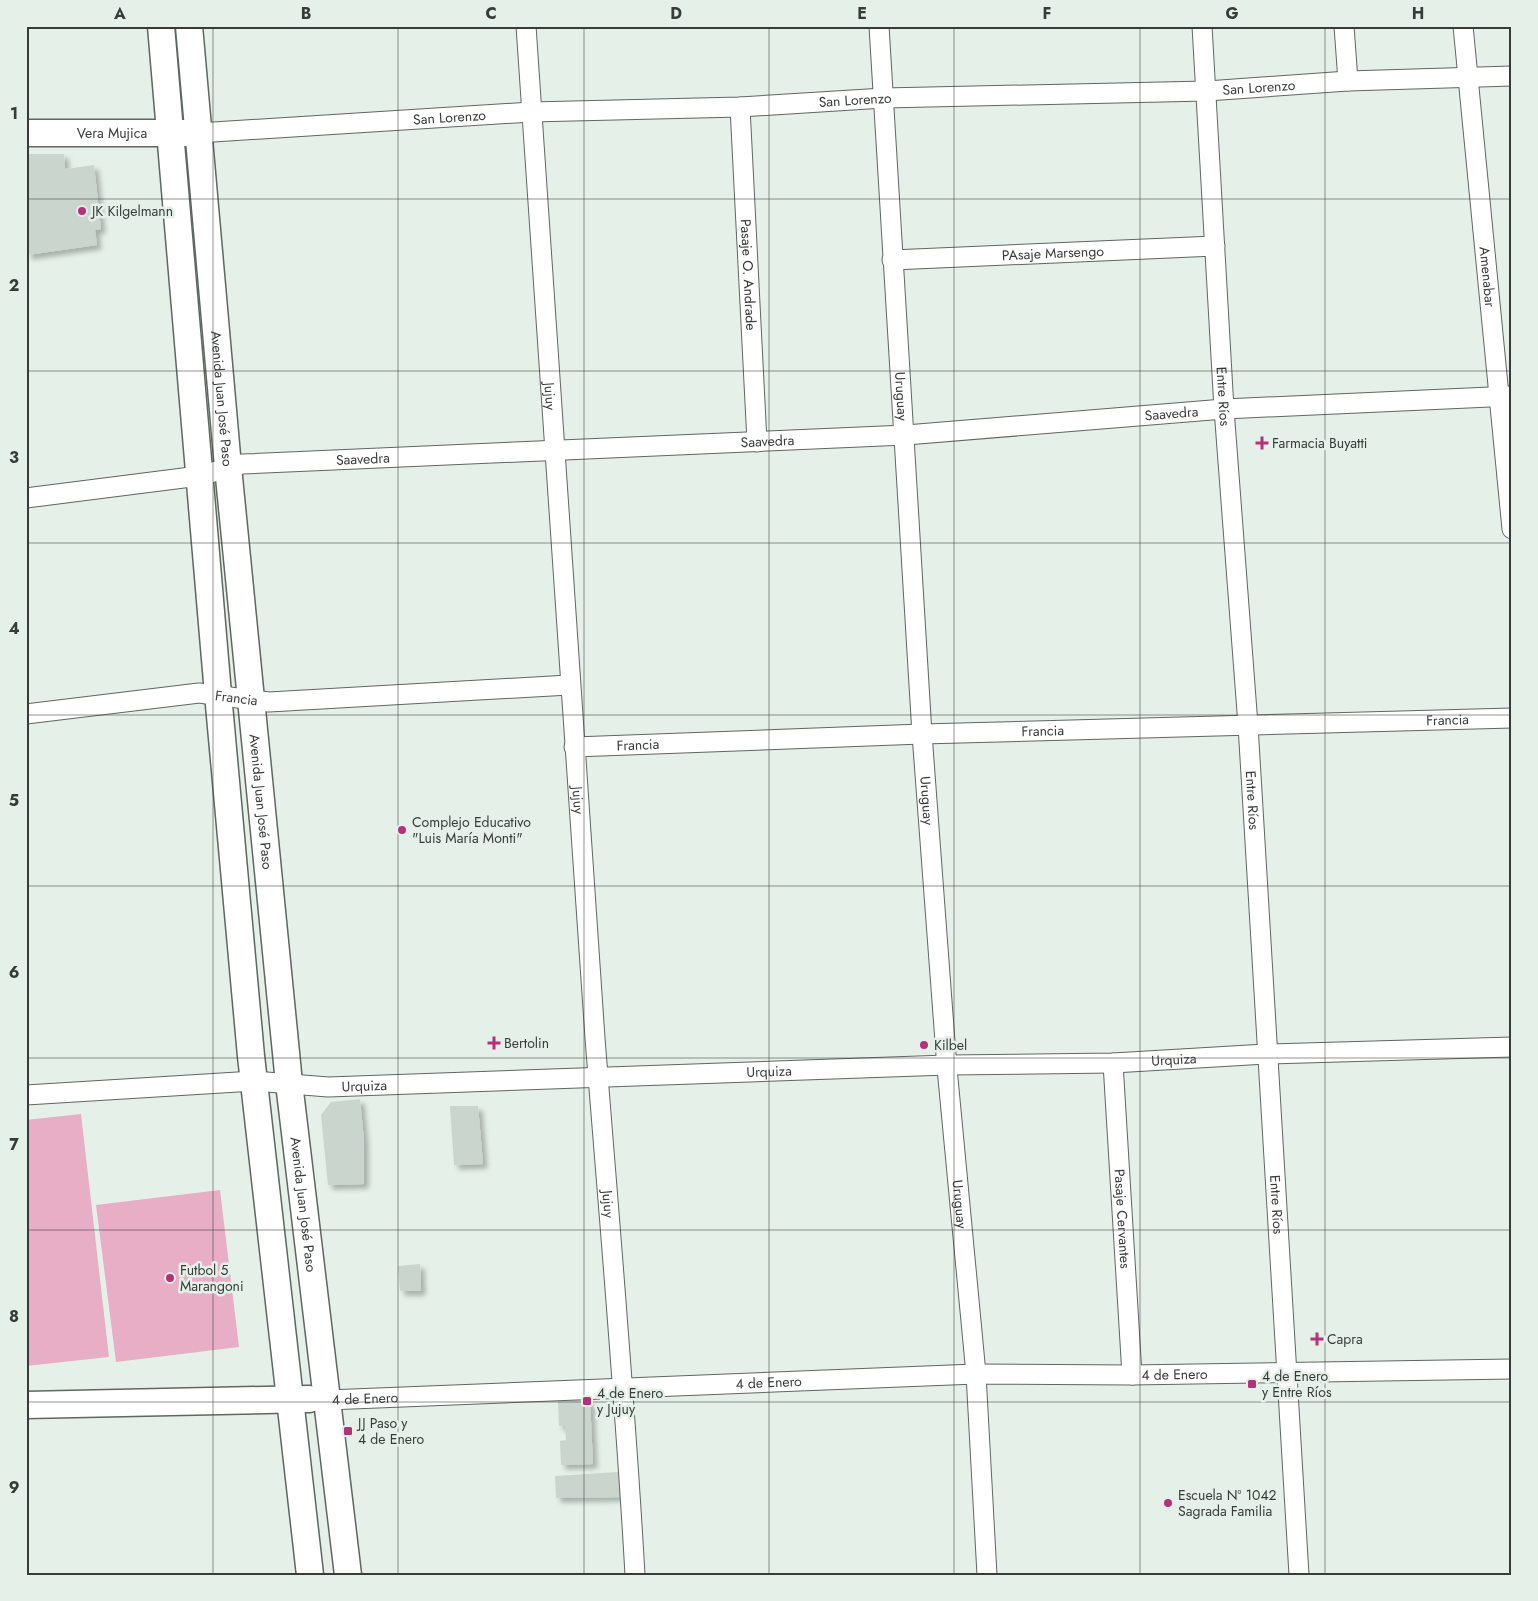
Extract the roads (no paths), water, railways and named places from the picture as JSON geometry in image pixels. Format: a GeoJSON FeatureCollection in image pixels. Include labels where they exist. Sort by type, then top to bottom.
{"type":"FeatureCollection","features":[{"type":"Feature","properties":{"kind":"main road","name":"Avenida Juan José Paso"},"geometry":{"type":"LineString","coordinates":[[161,26],[218,694],[254,1081],[310,1575]]}},
{"type":"Feature","properties":{"kind":"main road","name":"Avenida Juan José Paso"},"geometry":{"type":"LineString","coordinates":[[189,26],[228,467],[289,1083],[348,1575]]}},
{"type":"Feature","properties":{"kind":"main road","name":"Vera Mujica"},"geometry":{"type":"LineString","coordinates":[[26,133],[198,133]]}},
{"type":"Feature","properties":{"kind":"main road","name":"4 de Enero"},"geometry":{"type":"LineString","coordinates":[[26,1405],[290,1399],[327,1400]]}},
{"type":"Feature","properties":{"kind":"street","name":"Jujuy"},"geometry":{"type":"LineString","coordinates":[[526,26],[552,450],[598,1077],[624,1386],[635,1575]]}},
{"type":"Feature","properties":{"kind":"street","name":"Uruguay"},"geometry":{"type":"LineString","coordinates":[[879,26],[892,260],[906,435],[922,734],[947,1065],[976,1374],[987,1575]]}},
{"type":"Feature","properties":{"kind":"street","name":"Entre Ríos"},"geometry":{"type":"LineString","coordinates":[[1202,26],[1208,90],[1224,410],[1248,725],[1266,1054],[1299,1575]]}},
{"type":"Feature","properties":{"kind":"street"},"geometry":{"type":"LineString","coordinates":[[1344,26],[1348,81]]}},
{"type":"Feature","properties":{"kind":"street","name":"Amenabar"},"geometry":{"type":"LineString","coordinates":[[1463,26],[1467,78],[1506,396],[1512,529]]}},
{"type":"Feature","properties":{"kind":"street","name":"San Lorenzo"},"geometry":{"type":"LineString","coordinates":[[198,133],[531,112],[740,107],[884,98],[1208,90],[1348,81],[1512,76]]}},
{"type":"Feature","properties":{"kind":"street","name":"Pasaje O. Andrade"},"geometry":{"type":"LineString","coordinates":[[740,107],[757,442]]}},
{"type":"Feature","properties":{"kind":"street","name":"PAsaje Marsengo"},"geometry":{"type":"LineString","coordinates":[[892,260],[1215,246]]}},
{"type":"Feature","properties":{"kind":"street","name":"Saavedra"},"geometry":{"type":"LineString","coordinates":[[26,498],[199,476],[242,464],[906,435],[1224,410],[1506,396]]}},
{"type":"Feature","properties":{"kind":"street","name":"Francia"},"geometry":{"type":"LineString","coordinates":[[26,714],[199,693],[269,702],[569,686]]}},
{"type":"Feature","properties":{"kind":"street","name":"Francia"},"geometry":{"type":"LineString","coordinates":[[574,747],[922,734],[1512,718]]}},
{"type":"Feature","properties":{"kind":"street","name":"Urquiza"},"geometry":{"type":"LineString","coordinates":[[26,1095],[254,1081],[328,1087],[947,1065],[1112,1063],[1266,1054],[1512,1046]]}},
{"type":"Feature","properties":{"kind":"street","name":"Pasaje Cervantes"},"geometry":{"type":"LineString","coordinates":[[1112,1063],[1132,1375]]}},
{"type":"Feature","properties":{"kind":"street","name":"4 de Enero"},"geometry":{"type":"LineString","coordinates":[[327,1400],[624,1386],[976,1374],[1132,1375],[1512,1369]]}},
{"type":"Feature","properties":{"kind":"place","name":"JK Kilgelmann"},"geometry":{"type":"Point","coordinates":[82,211]}},
{"type":"Feature","properties":{"kind":"place","name":"Farmacia Buyatti"},"geometry":{"type":"Point","coordinates":[1262,443]}},
{"type":"Feature","properties":{"kind":"place","name":"Complejo Educativo \"Luis María Monti\""},"geometry":{"type":"Point","coordinates":[402,830]}},
{"type":"Feature","properties":{"kind":"place","name":"Bertolin"},"geometry":{"type":"Point","coordinates":[494,1043]}},
{"type":"Feature","properties":{"kind":"place","name":"Kilbel"},"geometry":{"type":"Point","coordinates":[924,1045]}},
{"type":"Feature","properties":{"kind":"place","name":"Futbol 5 Marangoni"},"geometry":{"type":"Point","coordinates":[170,1278]}},
{"type":"Feature","properties":{"kind":"place","name":"Capra"},"geometry":{"type":"Point","coordinates":[1317,1339]}},
{"type":"Feature","properties":{"kind":"place","name":"4 de Enero y Entre Ríos"},"geometry":{"type":"Point","coordinates":[1252,1384]}},
{"type":"Feature","properties":{"kind":"place","name":"4 de Enero y Jujuy"},"geometry":{"type":"Point","coordinates":[587,1401]}},
{"type":"Feature","properties":{"kind":"place","name":"JJ Paso y 4 de Enero"},"geometry":{"type":"Point","coordinates":[348,1431]}},
{"type":"Feature","properties":{"kind":"place","name":"Escuela Nº 1042 Sagrada Familia"},"geometry":{"type":"Point","coordinates":[1168,1503]}}]}
